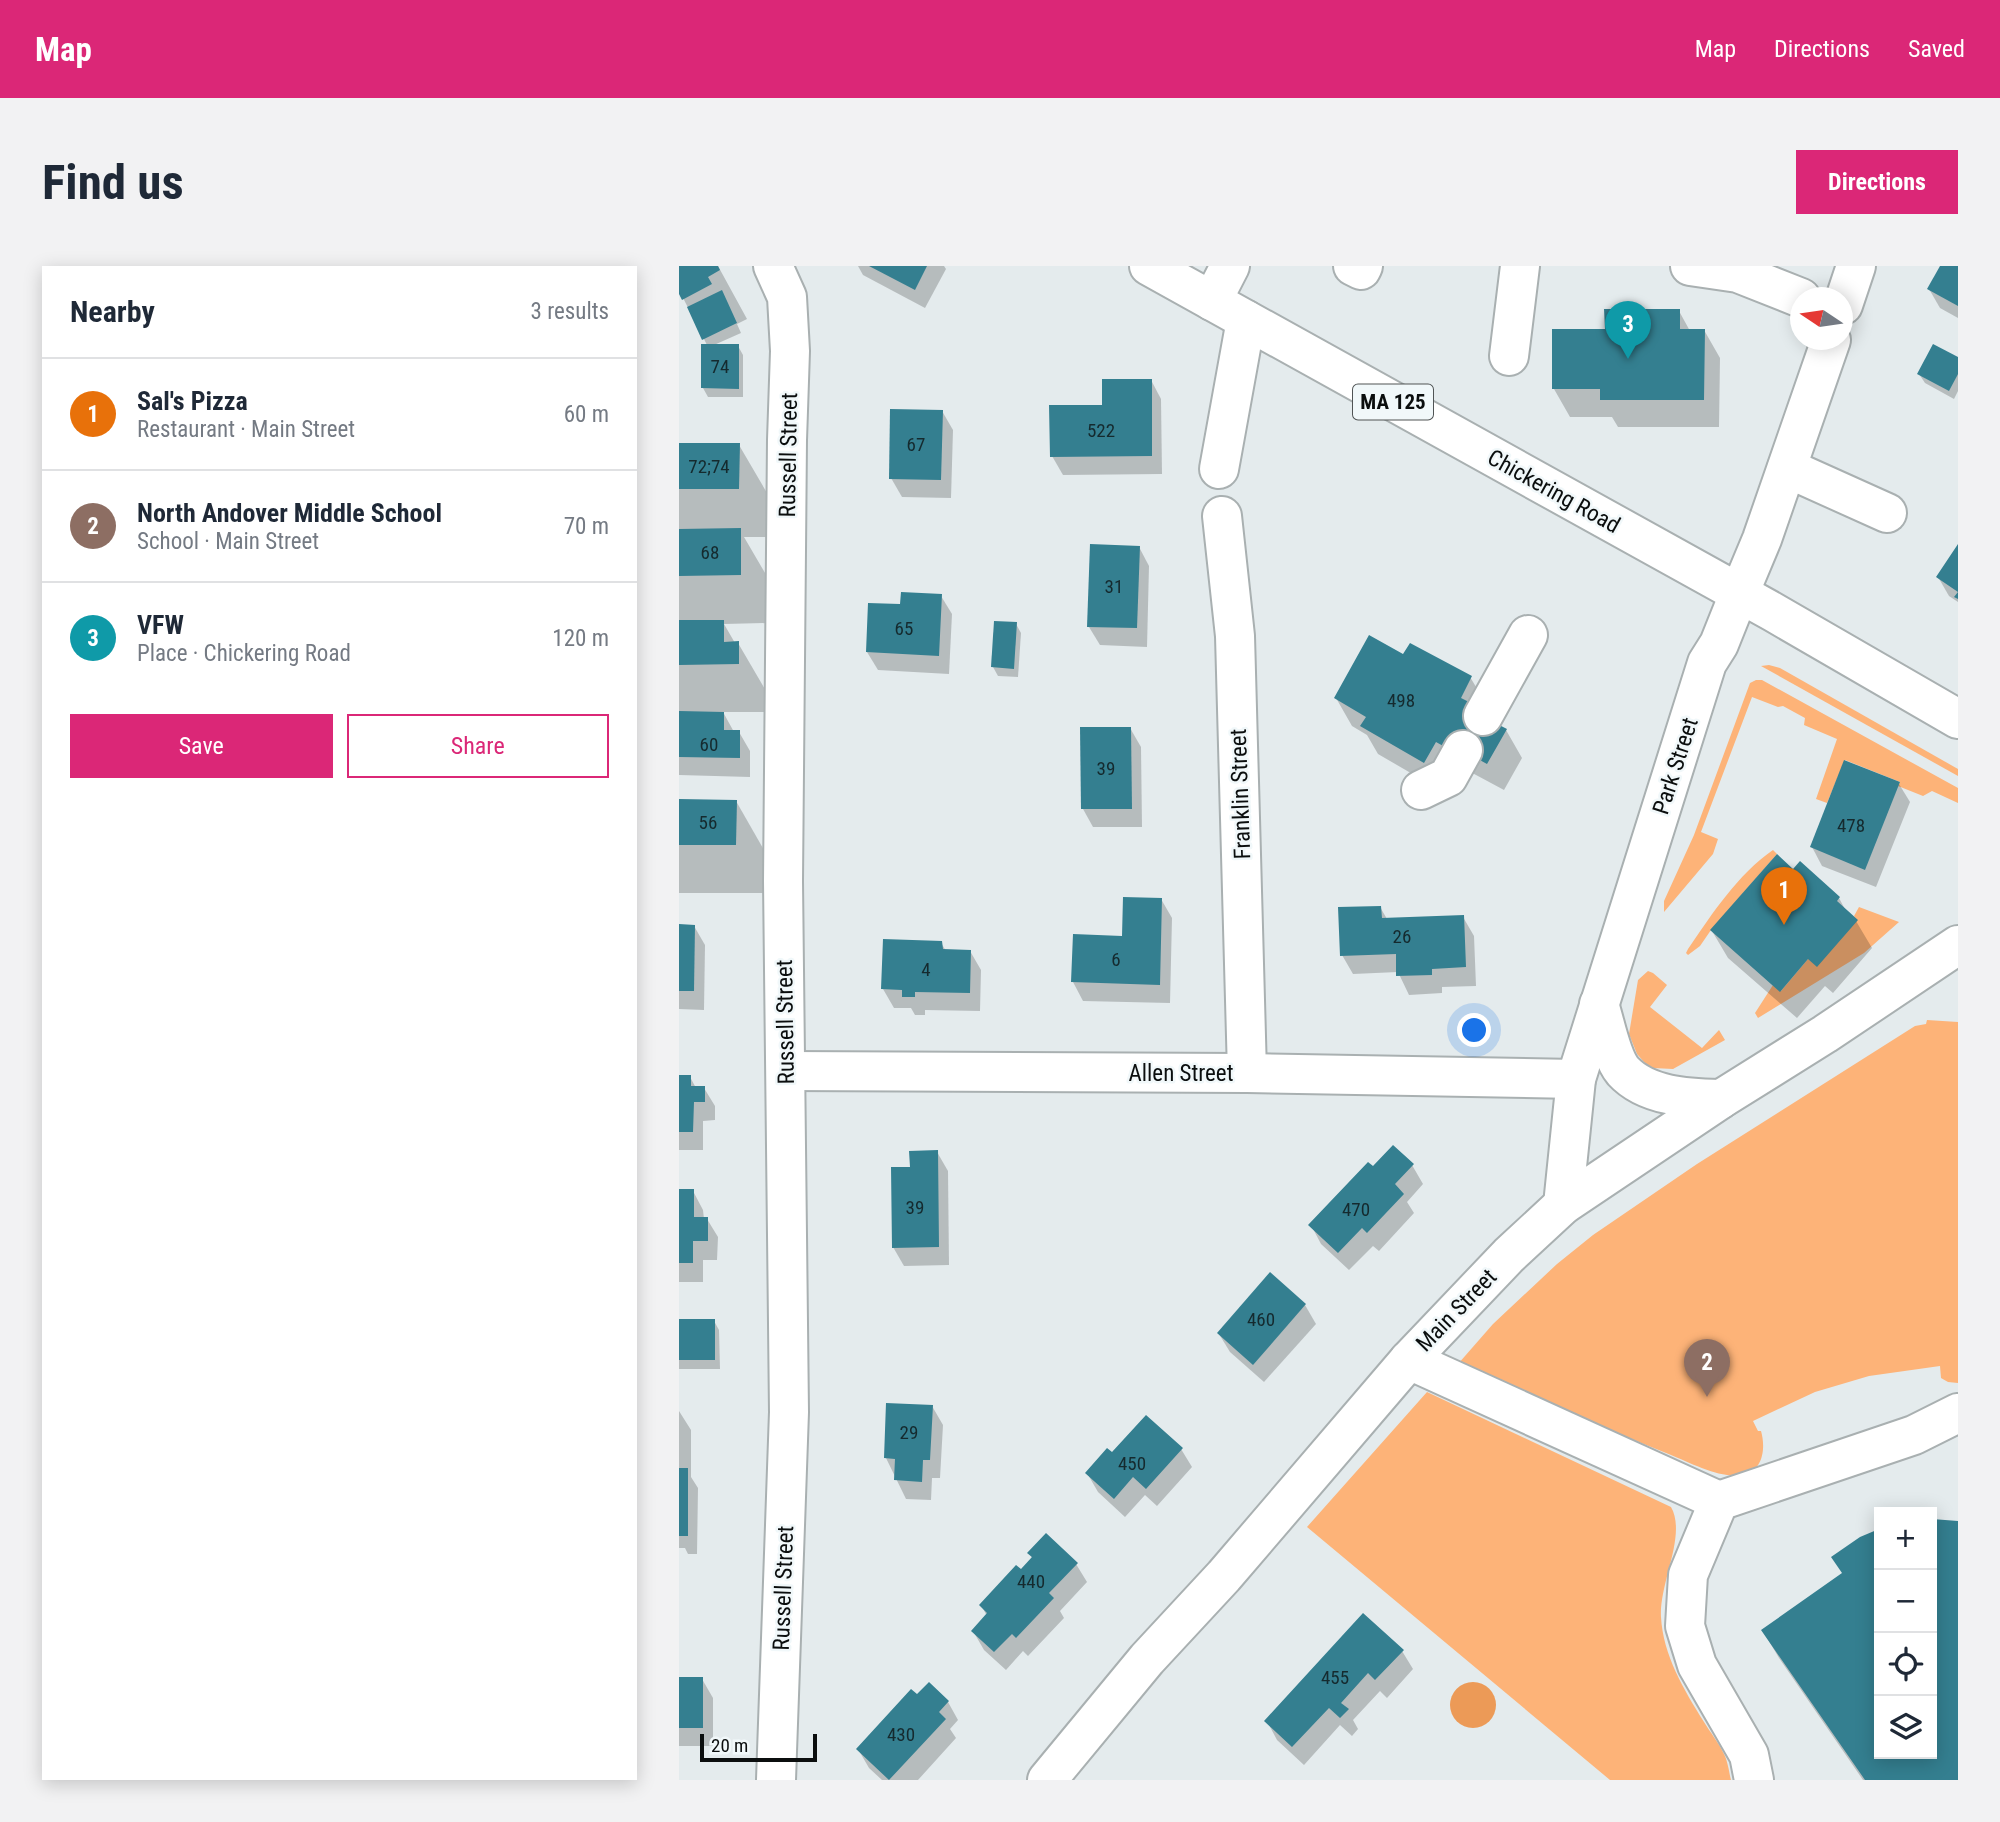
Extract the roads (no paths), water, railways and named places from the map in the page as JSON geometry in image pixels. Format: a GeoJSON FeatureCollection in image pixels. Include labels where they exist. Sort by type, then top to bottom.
{"type":"FeatureCollection","features":[{"type":"Feature","properties":{"kind":"street","name":"Russell Street"},"geometry":{"type":"LineString","coordinates":[[773,266],[787,297],[790,351],[784,831],[789,1412],[776,1780]]}},
{"type":"Feature","properties":{"kind":"street","name":"Chickering Road"},"geometry":{"type":"LineString","coordinates":[[1149,266],[1958,719]]}},
{"type":"Feature","properties":{"kind":"street"},"geometry":{"type":"LineString","coordinates":[[1212,300],[1230,266]]}},
{"type":"Feature","properties":{"kind":"street"},"geometry":{"type":"LineString","coordinates":[[1353,266],[1361,270],[1363,266]]}},
{"type":"Feature","properties":{"kind":"street"},"geometry":{"type":"LineString","coordinates":[[1509,356],[1520,266]]}},
{"type":"Feature","properties":{"kind":"street"},"geometry":{"type":"LineString","coordinates":[[1690,266],[1738,273],[1790,294]]}},
{"type":"Feature","properties":{"kind":"street"},"geometry":{"type":"LineString","coordinates":[[1849,287],[1856,266]]}},
{"type":"Feature","properties":{"kind":"street"},"geometry":{"type":"LineString","coordinates":[[1219,469],[1246,320]]}},
{"type":"Feature","properties":{"kind":"street","name":"Park Street"},"geometry":{"type":"LineString","coordinates":[[1563,1205],[1576,1079],[1599,1004],[1707,663],[1719,644],[1762,539],[1828,350]]}},
{"type":"Feature","properties":{"kind":"street"},"geometry":{"type":"LineString","coordinates":[[1787,468],[1887,513]]}},
{"type":"Feature","properties":{"kind":"street","name":"Franklin Street"},"geometry":{"type":"LineString","coordinates":[[1222,516],[1235,636],[1247,1073]]}},
{"type":"Feature","properties":{"kind":"street"},"geometry":{"type":"LineString","coordinates":[[1483,716],[1528,635]]}},
{"type":"Feature","properties":{"kind":"street"},"geometry":{"type":"LineString","coordinates":[[1421,790],[1448,777],[1463,750]]}},
{"type":"Feature","properties":{"kind":"street","name":"Main Street"},"geometry":{"type":"LineString","coordinates":[[1047,1780],[1147,1659],[1224,1576],[1409,1360],[1509,1255],[1563,1205],[1721,1098],[1956,951]]}},
{"type":"Feature","properties":{"kind":"street"},"geometry":{"type":"LineString","coordinates":[[1599,1004],[1622,1070],[1643,1085],[1682,1097],[1721,1098]]}},
{"type":"Feature","properties":{"kind":"street","name":"Allen Street"},"geometry":{"type":"LineString","coordinates":[[786,1071],[1247,1073],[1576,1079]]}},
{"type":"Feature","properties":{"kind":"street"},"geometry":{"type":"LineString","coordinates":[[1409,1360],[1719,1502],[1914,1435],[1958,1413]]}},
{"type":"Feature","properties":{"kind":"street"},"geometry":{"type":"LineString","coordinates":[[1719,1502],[1688,1575],[1685,1626],[1697,1665],[1749,1755],[1754,1780]]}},
{"type":"Feature","properties":{"kind":"place","name":"VFW"},"geometry":{"type":"Point","coordinates":[1628,359]}},
{"type":"Feature","properties":{"kind":"place","name":"Sal's Pizza"},"geometry":{"type":"Point","coordinates":[1784,925]}},
{"type":"Feature","properties":{"kind":"place","name":"North Andover Middle School"},"geometry":{"type":"Point","coordinates":[1707,1397]}}]}
